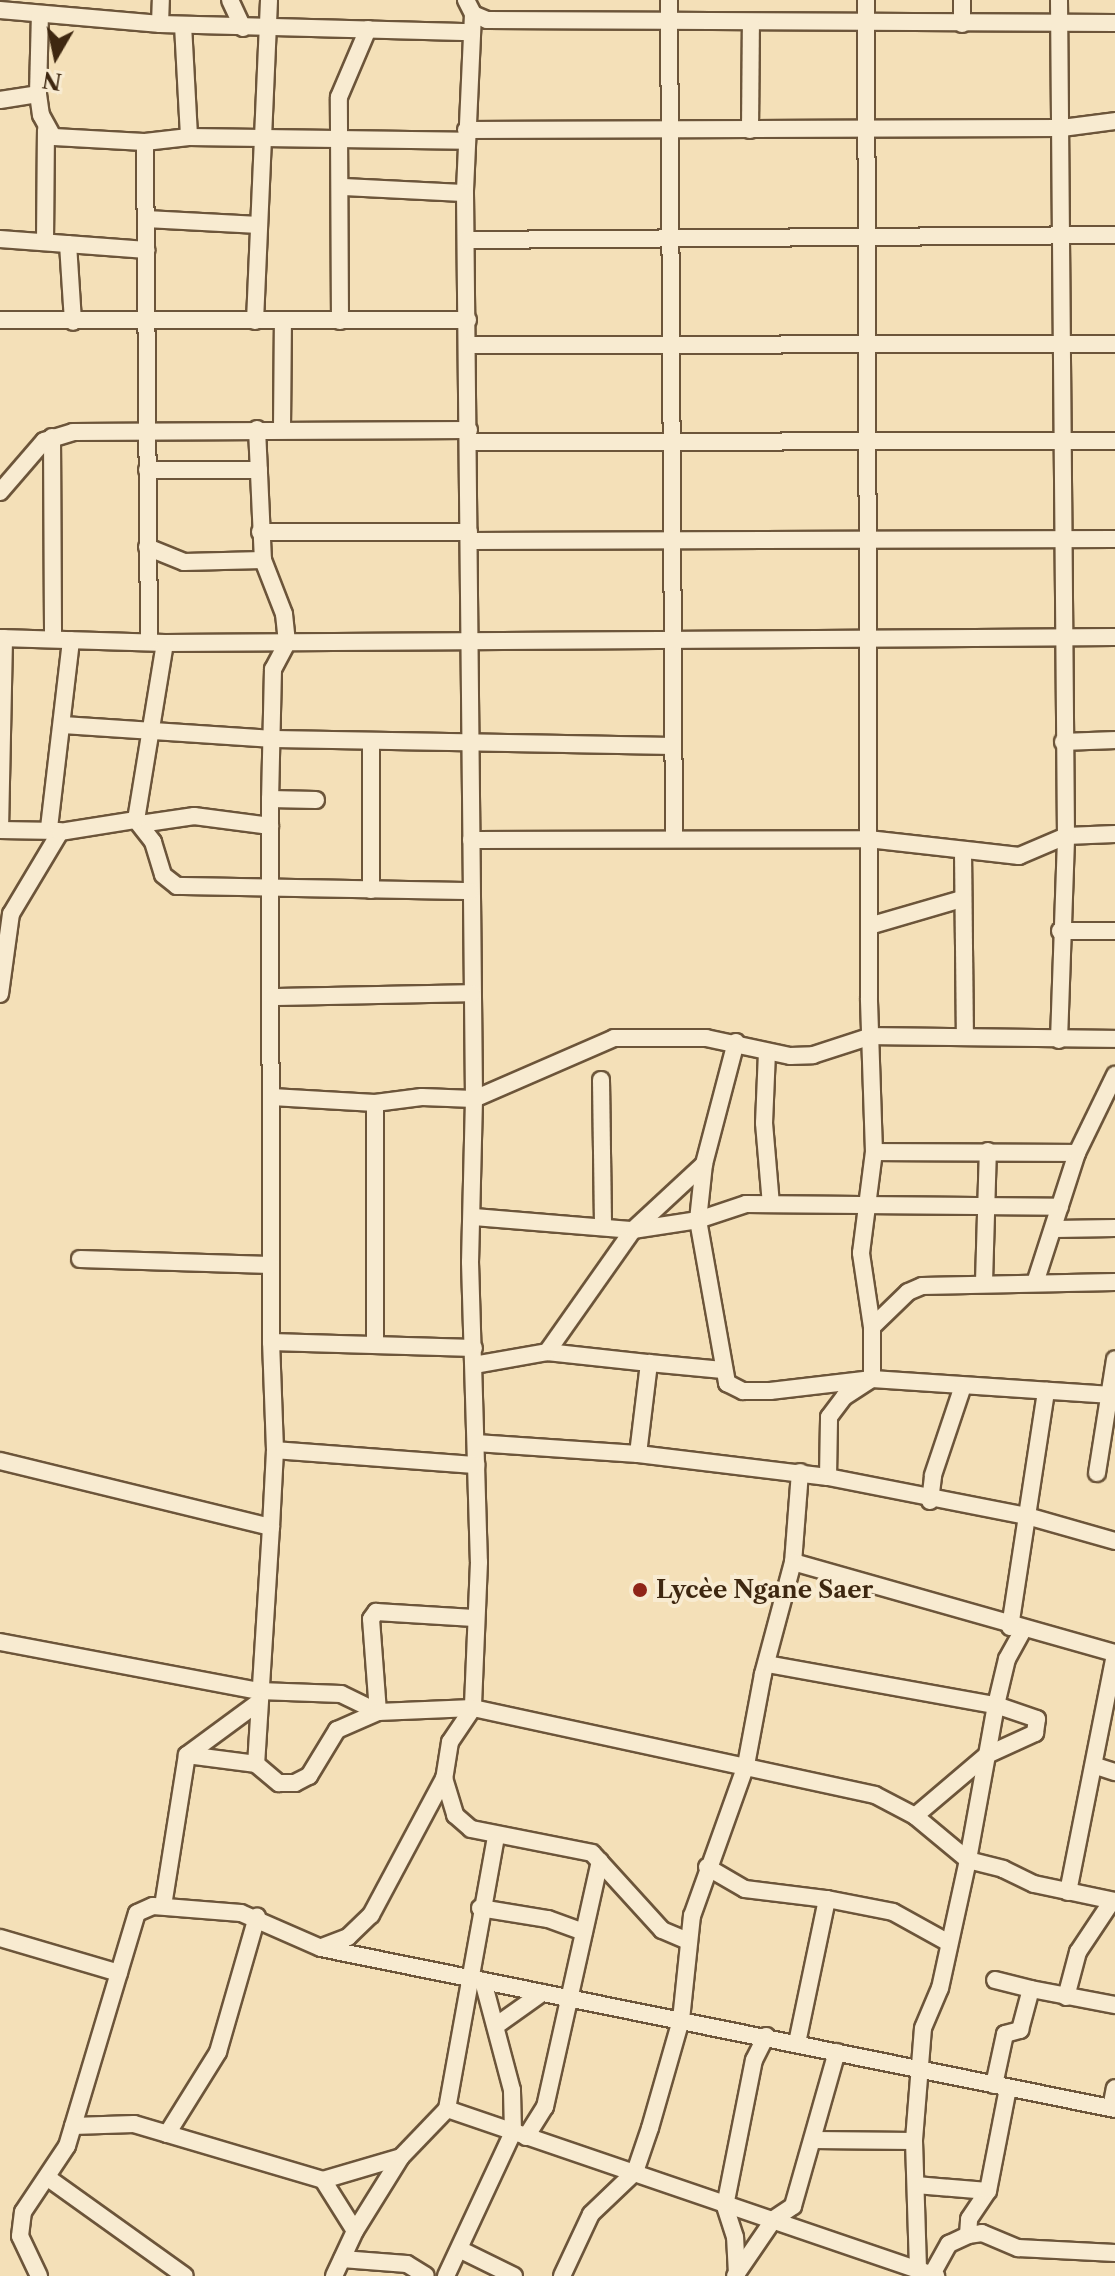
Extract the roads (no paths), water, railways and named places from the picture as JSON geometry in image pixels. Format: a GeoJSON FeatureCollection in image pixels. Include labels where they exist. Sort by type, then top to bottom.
{"type":"FeatureCollection","features":[{"type":"Feature","properties":{"kind":"street"},"geometry":{"type":"LineString","coordinates":[[160,24],[161,0]]}},
{"type":"Feature","properties":{"kind":"street"},"geometry":{"type":"LineString","coordinates":[[230,0],[243,28]]}},
{"type":"Feature","properties":{"kind":"street"},"geometry":{"type":"LineString","coordinates":[[255,321],[266,139],[269,0]]}},
{"type":"Feature","properties":{"kind":"street"},"geometry":{"type":"LineString","coordinates":[[669,0],[674,836]]}},
{"type":"Feature","properties":{"kind":"street"},"geometry":{"type":"LineString","coordinates":[[866,0],[868,839],[874,1152],[861,1253],[872,1327],[872,1379]]}},
{"type":"Feature","properties":{"kind":"street"},"geometry":{"type":"LineString","coordinates":[[962,0],[962,24]]}},
{"type":"Feature","properties":{"kind":"street"},"geometry":{"type":"LineString","coordinates":[[1059,0],[1062,128],[1061,540],[1066,836],[1060,931],[1059,1040]]}},
{"type":"Feature","properties":{"kind":"street"},"geometry":{"type":"LineString","coordinates":[[470,7],[487,20],[866,25],[1115,23]]}},
{"type":"Feature","properties":{"kind":"street"},"geometry":{"type":"LineString","coordinates":[[321,1948],[348,1937],[371,1915],[444,1778],[450,1742],[473,1708],[474,1618],[479,1562],[474,1356],[465,193],[472,32],[470,7]]}},
{"type":"Feature","properties":{"kind":"street"},"geometry":{"type":"LineString","coordinates":[[0,10],[243,28],[472,32]]}},
{"type":"Feature","properties":{"kind":"street"},"geometry":{"type":"LineString","coordinates":[[40,14],[38,94],[46,130],[45,242]]}},
{"type":"Feature","properties":{"kind":"street"},"geometry":{"type":"LineString","coordinates":[[750,130],[751,23]]}},
{"type":"Feature","properties":{"kind":"street"},"geometry":{"type":"LineString","coordinates":[[183,25],[189,137]]}},
{"type":"Feature","properties":{"kind":"street"},"geometry":{"type":"LineString","coordinates":[[340,321],[340,90],[368,29]]}},
{"type":"Feature","properties":{"kind":"street"},"geometry":{"type":"LineString","coordinates":[[0,100],[38,94]]}},
{"type":"Feature","properties":{"kind":"street"},"geometry":{"type":"LineString","coordinates":[[46,130],[65,139],[145,142],[189,137],[340,140],[668,130],[1062,128],[1115,121]]}},
{"type":"Feature","properties":{"kind":"street"},"geometry":{"type":"LineString","coordinates":[[145,142],[147,547],[157,643],[151,732],[138,822],[171,883],[471,891]]}},
{"type":"Feature","properties":{"kind":"street"},"geometry":{"type":"LineString","coordinates":[[342,187],[465,193]]}},
{"type":"Feature","properties":{"kind":"street"},"geometry":{"type":"LineString","coordinates":[[146,219],[259,225]]}},
{"type":"Feature","properties":{"kind":"street"},"geometry":{"type":"LineString","coordinates":[[466,240],[1115,235]]}},
{"type":"Feature","properties":{"kind":"street"},"geometry":{"type":"LineString","coordinates":[[0,239],[147,250]]}},
{"type":"Feature","properties":{"kind":"street"},"geometry":{"type":"LineString","coordinates":[[68,244],[73,322]]}},
{"type":"Feature","properties":{"kind":"street"},"geometry":{"type":"LineString","coordinates":[[0,320],[468,320]]}},
{"type":"Feature","properties":{"kind":"street"},"geometry":{"type":"LineString","coordinates":[[282,429],[283,321]]}},
{"type":"Feature","properties":{"kind":"street"},"geometry":{"type":"LineString","coordinates":[[468,345],[1115,344]]}},
{"type":"Feature","properties":{"kind":"street"},"geometry":{"type":"LineString","coordinates":[[0,492],[52,437],[148,429],[282,429],[670,442],[1115,441]]}},
{"type":"Feature","properties":{"kind":"street"},"geometry":{"type":"LineString","coordinates":[[256,1764],[275,1450],[270,1265],[273,669],[287,643],[284,614],[263,560],[257,429]]}},
{"type":"Feature","properties":{"kind":"street"},"geometry":{"type":"LineString","coordinates":[[52,437],[53,639]]}},
{"type":"Feature","properties":{"kind":"street"},"geometry":{"type":"LineString","coordinates":[[147,470],[259,470]]}},
{"type":"Feature","properties":{"kind":"street"},"geometry":{"type":"LineString","coordinates":[[260,532],[670,541],[1115,539]]}},
{"type":"Feature","properties":{"kind":"street"},"geometry":{"type":"LineString","coordinates":[[147,547],[184,562],[263,560]]}},
{"type":"Feature","properties":{"kind":"street"},"geometry":{"type":"LineString","coordinates":[[270,826],[194,816],[54,830],[0,830],[2,638],[287,643],[1115,637]]}},
{"type":"Feature","properties":{"kind":"street"},"geometry":{"type":"LineString","coordinates":[[0,994],[11,914],[54,830],[71,640]]}},
{"type":"Feature","properties":{"kind":"street"},"geometry":{"type":"LineString","coordinates":[[63,725],[274,739],[673,746]]}},
{"type":"Feature","properties":{"kind":"street"},"geometry":{"type":"LineString","coordinates":[[1063,742],[1115,740]]}},
{"type":"Feature","properties":{"kind":"street"},"geometry":{"type":"LineString","coordinates":[[371,741],[371,890]]}},
{"type":"Feature","properties":{"kind":"street"},"geometry":{"type":"LineString","coordinates":[[270,799],[316,800]]}},
{"type":"Feature","properties":{"kind":"street"},"geometry":{"type":"LineString","coordinates":[[471,840],[674,836],[868,839],[1019,856],[1066,836],[1115,834]]}},
{"type":"Feature","properties":{"kind":"street"},"geometry":{"type":"LineString","coordinates":[[963,851],[965,1036]]}},
{"type":"Feature","properties":{"kind":"street"},"geometry":{"type":"LineString","coordinates":[[869,926],[962,899]]}},
{"type":"Feature","properties":{"kind":"street"},"geometry":{"type":"LineString","coordinates":[[1060,931],[1115,931]]}},
{"type":"Feature","properties":{"kind":"street"},"geometry":{"type":"LineString","coordinates":[[272,997],[472,993]]}},
{"type":"Feature","properties":{"kind":"street"},"geometry":{"type":"LineString","coordinates":[[272,1097],[375,1103],[474,1099],[614,1038],[736,1042],[767,1052],[813,1055],[872,1036],[1115,1039]]}},
{"type":"Feature","properties":{"kind":"street"},"geometry":{"type":"LineString","coordinates":[[736,1042],[704,1164],[698,1220],[727,1383],[743,1391],[872,1379],[1111,1394]]}},
{"type":"Feature","properties":{"kind":"street"},"geometry":{"type":"LineString","coordinates":[[767,1052],[764,1123],[771,1204]]}},
{"type":"Feature","properties":{"kind":"street"},"geometry":{"type":"LineString","coordinates":[[1035,1283],[1055,1229],[1077,1153],[1115,1075]]}},
{"type":"Feature","properties":{"kind":"street"},"geometry":{"type":"LineString","coordinates":[[601,1080],[603,1227]]}},
{"type":"Feature","properties":{"kind":"street"},"geometry":{"type":"LineString","coordinates":[[375,1103],[375,1344]]}},
{"type":"Feature","properties":{"kind":"street"},"geometry":{"type":"LineString","coordinates":[[984,1282],[988,1151]]}},
{"type":"Feature","properties":{"kind":"street"},"geometry":{"type":"LineString","coordinates":[[874,1152],[1077,1153]]}},
{"type":"Feature","properties":{"kind":"street"},"geometry":{"type":"LineString","coordinates":[[547,1352],[633,1230],[704,1164]]}},
{"type":"Feature","properties":{"kind":"street"},"geometry":{"type":"LineString","coordinates":[[474,1217],[633,1230],[698,1220],[746,1204],[869,1203],[987,1210],[1060,1207]]}},
{"type":"Feature","properties":{"kind":"street"},"geometry":{"type":"LineString","coordinates":[[1055,1229],[1115,1228]]}},
{"type":"Feature","properties":{"kind":"street"},"geometry":{"type":"LineString","coordinates":[[80,1259],[270,1265]]}},
{"type":"Feature","properties":{"kind":"street"},"geometry":{"type":"LineString","coordinates":[[872,1327],[908,1292],[922,1286],[984,1282],[1115,1282]]}},
{"type":"Feature","properties":{"kind":"street"},"geometry":{"type":"LineString","coordinates":[[271,1342],[375,1344],[474,1356],[547,1352],[723,1370]]}},
{"type":"Feature","properties":{"kind":"street"},"geometry":{"type":"LineString","coordinates":[[1097,1473],[1115,1359]]}},
{"type":"Feature","properties":{"kind":"street"},"geometry":{"type":"LineString","coordinates":[[638,1454],[649,1363]]}},
{"type":"Feature","properties":{"kind":"street"},"geometry":{"type":"LineString","coordinates":[[828,1477],[829,1417],[844,1397],[872,1379]]}},
{"type":"Feature","properties":{"kind":"street"},"geometry":{"type":"LineString","coordinates":[[930,1501],[933,1475],[963,1386]]}},
{"type":"Feature","properties":{"kind":"street"},"geometry":{"type":"LineString","coordinates":[[929,2274],[916,2185],[914,2141],[923,2068],[923,2028],[940,1988],[968,1860],[996,1705],[1017,1628],[1027,1516],[1046,1391]]}},
{"type":"Feature","properties":{"kind":"street"},"geometry":{"type":"LineString","coordinates":[[476,1443],[638,1454],[800,1472],[930,1501],[1027,1516],[1115,1541]]}},
{"type":"Feature","properties":{"kind":"street"},"geometry":{"type":"LineString","coordinates":[[275,1450],[476,1465]]}},
{"type":"Feature","properties":{"kind":"street"},"geometry":{"type":"LineString","coordinates":[[0,1461],[271,1527]]}},
{"type":"Feature","properties":{"kind":"street"},"geometry":{"type":"LineString","coordinates":[[562,2276],[591,2214],[635,2172],[681,2020],[688,1941],[707,1867],[746,1765],[793,1562],[800,1472]]}},
{"type":"Feature","properties":{"kind":"street"},"geometry":{"type":"LineString","coordinates":[[793,1562],[1115,1654],[1096,1766],[1068,1892]]}},
{"type":"Feature","properties":{"kind":"street"},"geometry":{"type":"LineString","coordinates":[[378,1712],[371,1619],[376,1612],[474,1618]]}},
{"type":"Feature","properties":{"kind":"street"},"geometry":{"type":"LineString","coordinates":[[0,1642],[259,1696],[341,1694],[360,1699],[378,1712]]}},
{"type":"Feature","properties":{"kind":"street"},"geometry":{"type":"LineString","coordinates":[[767,1664],[996,1705],[1037,1719],[1035,1733],[987,1755],[915,1816]]}},
{"type":"Feature","properties":{"kind":"street"},"geometry":{"type":"LineString","coordinates":[[163,1906],[187,1755],[259,1696]]}},
{"type":"Feature","properties":{"kind":"street"},"geometry":{"type":"LineString","coordinates":[[187,1755],[256,1764],[279,1783],[295,1783],[309,1776],[337,1730],[378,1712],[473,1708],[864,1791],[915,1816],[968,1860],[1068,1892],[1113,1901],[1078,1952],[1066,1997]]}},
{"type":"Feature","properties":{"kind":"street"},"geometry":{"type":"LineString","coordinates":[[1096,1766],[1115,1772]]}},
{"type":"Feature","properties":{"kind":"street"},"geometry":{"type":"LineString","coordinates":[[444,1778],[455,1815],[471,1829],[496,1836],[583,1849],[600,1861],[662,1930],[688,1941]]}},
{"type":"Feature","properties":{"kind":"street"},"geometry":{"type":"LineString","coordinates":[[334,2276],[355,2231],[401,2157],[447,2109],[475,1979],[480,1908],[496,1836]]}},
{"type":"Feature","properties":{"kind":"street"},"geometry":{"type":"LineString","coordinates":[[453,2263],[520,2134],[545,2107],[600,1861]]}},
{"type":"Feature","properties":{"kind":"street"},"geometry":{"type":"LineString","coordinates":[[707,1867],[745,1889],[827,1899],[893,1912],[949,1943]]}},
{"type":"Feature","properties":{"kind":"street"},"geometry":{"type":"LineString","coordinates":[[797,2043],[827,1899]]}},
{"type":"Feature","properties":{"kind":"street"},"geometry":{"type":"LineString","coordinates":[[39,2276],[20,2236],[20,2223],[48,2178],[73,2126],[137,1913],[163,1906],[257,1917],[321,1948],[1113,2108],[1115,2088]]}},
{"type":"Feature","properties":{"kind":"street"},"geometry":{"type":"LineString","coordinates":[[480,1908],[548,1919],[584,1932]]}},
{"type":"Feature","properties":{"kind":"street"},"geometry":{"type":"LineString","coordinates":[[167,2134],[218,2052],[257,1917]]}},
{"type":"Feature","properties":{"kind":"street"},"geometry":{"type":"LineString","coordinates":[[0,1938],[119,1973]]}},
{"type":"Feature","properties":{"kind":"street"},"geometry":{"type":"LineString","coordinates":[[475,1979],[497,2025],[520,2134]]}},
{"type":"Feature","properties":{"kind":"street"},"geometry":{"type":"LineString","coordinates":[[995,1980],[1115,2005]]}},
{"type":"Feature","properties":{"kind":"street"},"geometry":{"type":"LineString","coordinates":[[968,2235],[969,2219],[988,2191],[1005,2034],[1020,2030],[1031,1989]]}},
{"type":"Feature","properties":{"kind":"street"},"geometry":{"type":"LineString","coordinates":[[497,2025],[542,1993]]}},
{"type":"Feature","properties":{"kind":"street"},"geometry":{"type":"LineString","coordinates":[[736,2275],[735,2237],[725,2206],[754,2060],[766,2036]]}},
{"type":"Feature","properties":{"kind":"street"},"geometry":{"type":"LineString","coordinates":[[736,2275],[774,2219],[793,2206],[837,2052]]}},
{"type":"Feature","properties":{"kind":"street"},"geometry":{"type":"LineString","coordinates":[[447,2109],[929,2274]]}},
{"type":"Feature","properties":{"kind":"street"},"geometry":{"type":"LineString","coordinates":[[73,2126],[109,2121],[167,2134],[323,2180],[401,2157]]}},
{"type":"Feature","properties":{"kind":"street"},"geometry":{"type":"LineString","coordinates":[[814,2140],[914,2141]]}},
{"type":"Feature","properties":{"kind":"street"},"geometry":{"type":"LineString","coordinates":[[48,2178],[185,2276]]}},
{"type":"Feature","properties":{"kind":"street"},"geometry":{"type":"LineString","coordinates":[[323,2180],[355,2231]]}},
{"type":"Feature","properties":{"kind":"street"},"geometry":{"type":"LineString","coordinates":[[916,2185],[988,2191]]}},
{"type":"Feature","properties":{"kind":"street"},"geometry":{"type":"LineString","coordinates":[[929,2274],[949,2244],[968,2235],[982,2233],[1018,2248],[1115,2253]]}},
{"type":"Feature","properties":{"kind":"street"},"geometry":{"type":"LineString","coordinates":[[342,2259],[389,2260],[424,2273],[453,2263],[514,2276]]}},
{"type":"Feature","properties":{"kind":"place","name":"Lycèe Ngane Saer"},"geometry":{"type":"Point","coordinates":[640,1590]}}]}
